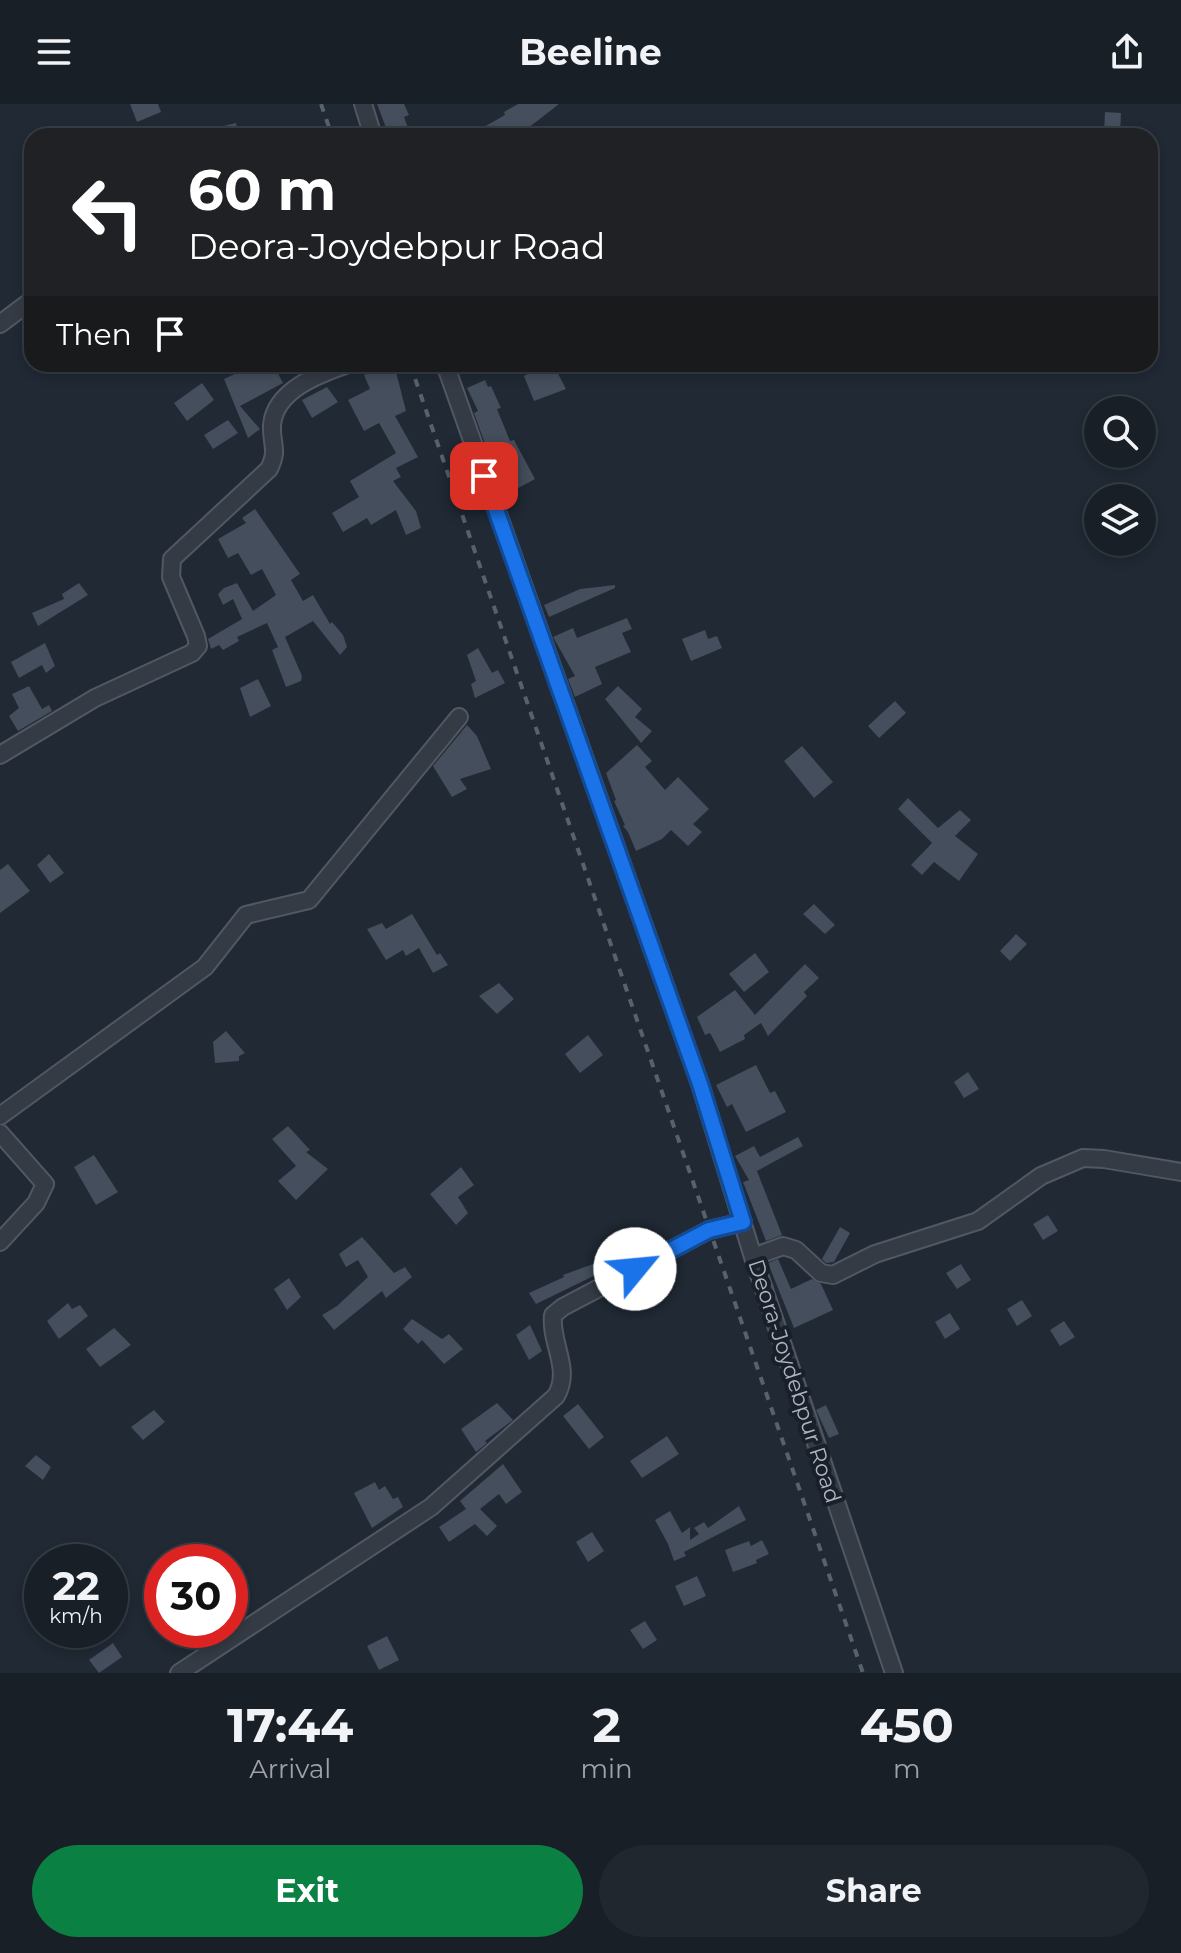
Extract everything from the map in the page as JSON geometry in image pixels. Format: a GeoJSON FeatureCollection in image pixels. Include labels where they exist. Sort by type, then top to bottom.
{"type":"FeatureCollection","features":[{"type":"Feature","properties":{"kind":"street"},"geometry":{"type":"LineString","coordinates":[[363,104],[370,128]]}},
{"type":"Feature","properties":{"kind":"street"},"geometry":{"type":"LineString","coordinates":[[0,324],[24,306]]}},
{"type":"Feature","properties":{"kind":"street"},"geometry":{"type":"LineString","coordinates":[[0,755],[95,698],[192,653],[198,646],[171,577],[172,559],[269,469],[275,456],[273,416],[298,386],[324,372]]}},
{"type":"Feature","properties":{"kind":"street","name":"Deora-Joydebpur Road"},"geometry":{"type":"LineString","coordinates":[[448,372],[700,1084],[753,1257],[894,1673]]}},
{"type":"Feature","properties":{"kind":"street"},"geometry":{"type":"LineString","coordinates":[[0,1116],[205,967],[246,915],[309,900],[459,717]]}},
{"type":"Feature","properties":{"kind":"street"},"geometry":{"type":"LineString","coordinates":[[0,1133],[45,1184],[36,1203],[0,1242]]}},
{"type":"Feature","properties":{"kind":"street"},"geometry":{"type":"LineString","coordinates":[[753,1257],[783,1246],[796,1250],[821,1273],[833,1275],[875,1254],[978,1221],[1041,1176],[1083,1158],[1181,1172]]}},
{"type":"Feature","properties":{"kind":"street"},"geometry":{"type":"LineString","coordinates":[[179,1673],[431,1507],[556,1396],[563,1385],[564,1373],[552,1327],[553,1315],[563,1307],[709,1230],[743,1222]]}},
{"type":"Feature","properties":{"kind":"building"},"geometry":{"type":"Polygon","coordinates":[[[130,104],[158,104],[161,112],[137,122],[130,104]]]}},
{"type":"Feature","properties":{"kind":"building"},"geometry":{"type":"Polygon","coordinates":[[[377,104],[404,104],[409,115],[404,117],[408,128],[386,128],[377,104]]]}},
{"type":"Feature","properties":{"kind":"building"},"geometry":{"type":"Polygon","coordinates":[[[518,104],[559,104],[527,128],[482,128],[505,115],[504,112],[518,104]]]}},
{"type":"Feature","properties":{"kind":"building"},"geometry":{"type":"Polygon","coordinates":[[[1105,112],[1121,113],[1120,128],[1104,128],[1105,112]]]}},
{"type":"Feature","properties":{"kind":"building"},"geometry":{"type":"Polygon","coordinates":[[[236,123],[237,128],[215,128],[236,123]]]}},
{"type":"Feature","properties":{"kind":"building"},"geometry":{"type":"Polygon","coordinates":[[[239,372],[277,372],[283,383],[240,406],[260,429],[248,438],[224,379],[239,372]]]}},
{"type":"Feature","properties":{"kind":"building"},"geometry":{"type":"Polygon","coordinates":[[[396,372],[406,411],[395,416],[418,457],[396,468],[401,477],[393,481],[416,511],[421,528],[406,535],[396,510],[371,525],[367,518],[343,532],[332,513],[359,497],[350,481],[396,453],[379,423],[364,431],[348,400],[370,389],[364,375],[396,372]]]}},
{"type":"Feature","properties":{"kind":"building"},"geometry":{"type":"Polygon","coordinates":[[[531,372],[557,372],[566,389],[534,401],[524,376],[531,372]]]}},
{"type":"Feature","properties":{"kind":"building"},"geometry":{"type":"Polygon","coordinates":[[[485,380],[501,408],[497,409],[510,441],[514,440],[535,479],[507,494],[488,452],[474,413],[478,411],[467,388],[485,380]]]}},
{"type":"Feature","properties":{"kind":"building"},"geometry":{"type":"Polygon","coordinates":[[[202,383],[214,400],[187,421],[174,403],[202,383]]]}},
{"type":"Feature","properties":{"kind":"building"},"geometry":{"type":"Polygon","coordinates":[[[327,387],[338,402],[312,418],[302,400],[327,387]]]}},
{"type":"Feature","properties":{"kind":"building"},"geometry":{"type":"Polygon","coordinates":[[[228,420],[238,433],[213,449],[204,435],[228,420]]]}},
{"type":"Feature","properties":{"kind":"building"},"geometry":{"type":"Polygon","coordinates":[[[255,509],[300,574],[291,580],[303,601],[313,595],[330,624],[332,622],[343,635],[347,647],[340,655],[313,621],[285,637],[302,676],[301,681],[286,687],[272,650],[278,647],[267,623],[237,637],[239,641],[223,650],[219,645],[211,649],[208,639],[242,619],[233,599],[223,605],[218,594],[224,588],[237,583],[253,611],[276,595],[262,569],[251,575],[238,553],[228,558],[218,539],[246,523],[242,518],[255,509]]]}},
{"type":"Feature","properties":{"kind":"building"},"geometry":{"type":"Polygon","coordinates":[[[79,583],[88,595],[38,626],[32,613],[64,599],[62,594],[79,583]]]}},
{"type":"Feature","properties":{"kind":"building"},"geometry":{"type":"Polygon","coordinates":[[[615,585],[615,588],[549,617],[544,605],[580,589],[615,585]]]}},
{"type":"Feature","properties":{"kind":"building"},"geometry":{"type":"Polygon","coordinates":[[[627,618],[632,629],[622,633],[631,652],[595,667],[602,684],[575,697],[568,679],[575,676],[553,637],[573,628],[577,638],[627,618]]]}},
{"type":"Feature","properties":{"kind":"building"},"geometry":{"type":"Polygon","coordinates":[[[705,630],[708,639],[717,636],[722,648],[691,661],[682,639],[705,630]]]}},
{"type":"Feature","properties":{"kind":"building"},"geometry":{"type":"Polygon","coordinates":[[[45,643],[55,666],[46,673],[42,665],[19,678],[11,662],[45,643]]]}},
{"type":"Feature","properties":{"kind":"building"},"geometry":{"type":"Polygon","coordinates":[[[478,648],[492,673],[498,670],[505,683],[475,698],[471,684],[476,681],[467,655],[478,648]]]}},
{"type":"Feature","properties":{"kind":"building"},"geometry":{"type":"Polygon","coordinates":[[[258,679],[271,706],[250,717],[240,688],[258,679]]]}},
{"type":"Feature","properties":{"kind":"building"},"geometry":{"type":"Polygon","coordinates":[[[29,686],[42,709],[49,705],[52,711],[18,731],[9,716],[19,708],[12,694],[29,686]]]}},
{"type":"Feature","properties":{"kind":"building"},"geometry":{"type":"Polygon","coordinates":[[[618,686],[642,709],[635,717],[652,731],[641,743],[605,699],[618,686]]]}},
{"type":"Feature","properties":{"kind":"building"},"geometry":{"type":"Polygon","coordinates":[[[895,701],[906,713],[879,738],[868,726],[895,701]]]}},
{"type":"Feature","properties":{"kind":"building"},"geometry":{"type":"Polygon","coordinates":[[[467,725],[477,736],[491,769],[460,779],[467,789],[452,797],[433,766],[467,725]]]}},
{"type":"Feature","properties":{"kind":"building"},"geometry":{"type":"Polygon","coordinates":[[[637,745],[652,761],[645,767],[665,790],[678,777],[709,809],[693,824],[702,832],[688,846],[671,830],[662,839],[636,851],[623,826],[606,773],[637,745]]]}},
{"type":"Feature","properties":{"kind":"building"},"geometry":{"type":"Polygon","coordinates":[[[802,746],[833,782],[814,798],[784,761],[802,746]]]}},
{"type":"Feature","properties":{"kind":"building"},"geometry":{"type":"Polygon","coordinates":[[[908,798],[938,828],[960,810],[971,820],[955,836],[978,854],[959,881],[934,862],[922,875],[911,865],[932,843],[898,809],[908,798]]]}},
{"type":"Feature","properties":{"kind":"building"},"geometry":{"type":"Polygon","coordinates":[[[49,854],[64,873],[50,883],[37,865],[49,854]]]}},
{"type":"Feature","properties":{"kind":"building"},"geometry":{"type":"Polygon","coordinates":[[[8,864],[30,891],[0,913],[0,870],[8,864]]]}},
{"type":"Feature","properties":{"kind":"building"},"geometry":{"type":"Polygon","coordinates":[[[814,904],[835,925],[825,934],[803,914],[814,904]]]}},
{"type":"Feature","properties":{"kind":"building"},"geometry":{"type":"Polygon","coordinates":[[[412,914],[437,955],[440,953],[448,965],[433,973],[419,948],[406,956],[403,950],[386,960],[367,929],[382,923],[386,929],[412,914]]]}},
{"type":"Feature","properties":{"kind":"building"},"geometry":{"type":"Polygon","coordinates":[[[1016,934],[1027,944],[1010,961],[1000,951],[1016,934]]]}},
{"type":"Feature","properties":{"kind":"building"},"geometry":{"type":"Polygon","coordinates":[[[755,953],[769,972],[744,992],[729,974],[755,953]]]}},
{"type":"Feature","properties":{"kind":"building"},"geometry":{"type":"Polygon","coordinates":[[[805,964],[819,978],[804,992],[807,996],[768,1036],[761,1023],[744,1035],[745,1039],[720,1052],[710,1033],[705,1035],[697,1017],[735,990],[755,1015],[805,964]]]}},
{"type":"Feature","properties":{"kind":"building"},"geometry":{"type":"Polygon","coordinates":[[[499,983],[514,999],[497,1014],[479,996],[499,983]]]}},
{"type":"Feature","properties":{"kind":"building"},"geometry":{"type":"Polygon","coordinates":[[[226,1031],[245,1053],[239,1056],[239,1061],[215,1063],[213,1042],[226,1031]]]}},
{"type":"Feature","properties":{"kind":"building"},"geometry":{"type":"Polygon","coordinates":[[[588,1035],[603,1055],[580,1073],[565,1054],[588,1035]]]}},
{"type":"Feature","properties":{"kind":"building"},"geometry":{"type":"Polygon","coordinates":[[[756,1065],[770,1093],[775,1091],[786,1112],[746,1132],[732,1104],[727,1107],[716,1085],[756,1065]]]}},
{"type":"Feature","properties":{"kind":"building"},"geometry":{"type":"Polygon","coordinates":[[[968,1072],[979,1089],[964,1098],[954,1082],[968,1072]]]}},
{"type":"Feature","properties":{"kind":"building"},"geometry":{"type":"Polygon","coordinates":[[[288,1126],[310,1150],[306,1152],[328,1169],[296,1200],[278,1181],[296,1166],[272,1139],[288,1126]]]}},
{"type":"Feature","properties":{"kind":"building"},"geometry":{"type":"Polygon","coordinates":[[[798,1137],[803,1146],[757,1171],[782,1235],[766,1241],[743,1182],[749,1180],[735,1156],[754,1146],[760,1157],[798,1137]]]}},
{"type":"Feature","properties":{"kind":"building"},"geometry":{"type":"Polygon","coordinates":[[[94,1155],[118,1192],[96,1205],[74,1167],[94,1155]]]}},
{"type":"Feature","properties":{"kind":"building"},"geometry":{"type":"Polygon","coordinates":[[[461,1167],[474,1185],[458,1197],[468,1213],[456,1225],[430,1194],[461,1167]]]}},
{"type":"Feature","properties":{"kind":"building"},"geometry":{"type":"Polygon","coordinates":[[[1048,1215],[1058,1231],[1043,1240],[1033,1224],[1048,1215]]]}},
{"type":"Feature","properties":{"kind":"building"},"geometry":{"type":"Polygon","coordinates":[[[840,1227],[850,1233],[834,1262],[826,1263],[822,1259],[840,1227]]]}},
{"type":"Feature","properties":{"kind":"building"},"geometry":{"type":"Polygon","coordinates":[[[362,1237],[394,1273],[405,1267],[412,1277],[386,1298],[382,1291],[334,1330],[322,1315],[337,1306],[368,1277],[358,1260],[346,1267],[339,1254],[362,1237]]]}},
{"type":"Feature","properties":{"kind":"building"},"geometry":{"type":"Polygon","coordinates":[[[642,1245],[645,1251],[536,1304],[529,1293],[563,1275],[601,1261],[603,1264],[642,1245]]]}},
{"type":"Feature","properties":{"kind":"building"},"geometry":{"type":"Polygon","coordinates":[[[778,1259],[791,1289],[812,1279],[821,1284],[833,1310],[794,1328],[768,1263],[778,1259]]]}},
{"type":"Feature","properties":{"kind":"building"},"geometry":{"type":"Polygon","coordinates":[[[961,1264],[971,1280],[957,1289],[946,1273],[961,1264]]]}},
{"type":"Feature","properties":{"kind":"building"},"geometry":{"type":"Polygon","coordinates":[[[289,1278],[301,1297],[287,1310],[274,1289],[289,1278]]]}},
{"type":"Feature","properties":{"kind":"building"},"geometry":{"type":"Polygon","coordinates":[[[1022,1300],[1032,1316],[1017,1326],[1007,1309],[1022,1300]]]}},
{"type":"Feature","properties":{"kind":"building"},"geometry":{"type":"Polygon","coordinates":[[[68,1303],[72,1309],[80,1305],[88,1316],[59,1339],[47,1321],[68,1303]]]}},
{"type":"Feature","properties":{"kind":"building"},"geometry":{"type":"Polygon","coordinates":[[[950,1313],[960,1329],[945,1339],[935,1322],[950,1313]]]}},
{"type":"Feature","properties":{"kind":"building"},"geometry":{"type":"Polygon","coordinates":[[[412,1319],[442,1339],[449,1334],[463,1349],[444,1364],[422,1340],[418,1344],[403,1329],[412,1319]]]}},
{"type":"Feature","properties":{"kind":"building"},"geometry":{"type":"Polygon","coordinates":[[[1064,1321],[1075,1337],[1060,1346],[1050,1330],[1064,1321]]]}},
{"type":"Feature","properties":{"kind":"building"},"geometry":{"type":"Polygon","coordinates":[[[530,1325],[542,1351],[529,1360],[516,1335],[530,1325]]]}},
{"type":"Feature","properties":{"kind":"building"},"geometry":{"type":"Polygon","coordinates":[[[114,1328],[131,1345],[100,1367],[86,1349],[114,1328]]]}},
{"type":"Feature","properties":{"kind":"building"},"geometry":{"type":"Polygon","coordinates":[[[497,1403],[513,1420],[485,1441],[487,1443],[476,1452],[461,1429],[497,1403]]]}},
{"type":"Feature","properties":{"kind":"building"},"geometry":{"type":"Polygon","coordinates":[[[578,1404],[604,1437],[589,1449],[563,1416],[578,1404]]]}},
{"type":"Feature","properties":{"kind":"building"},"geometry":{"type":"Polygon","coordinates":[[[826,1405],[839,1434],[829,1438],[816,1410],[826,1405]]]}},
{"type":"Feature","properties":{"kind":"building"},"geometry":{"type":"Polygon","coordinates":[[[154,1410],[165,1422],[143,1440],[131,1427],[154,1410]]]}},
{"type":"Feature","properties":{"kind":"building"},"geometry":{"type":"Polygon","coordinates":[[[667,1436],[679,1454],[642,1478],[630,1461],[667,1436]]]}},
{"type":"Feature","properties":{"kind":"building"},"geometry":{"type":"Polygon","coordinates":[[[36,1455],[51,1467],[43,1480],[25,1466],[36,1455]]]}},
{"type":"Feature","properties":{"kind":"building"},"geometry":{"type":"Polygon","coordinates":[[[503,1464],[522,1492],[506,1504],[499,1494],[480,1509],[497,1526],[487,1536],[475,1524],[449,1542],[439,1527],[466,1509],[460,1501],[503,1464]]]}},
{"type":"Feature","properties":{"kind":"building"},"geometry":{"type":"Polygon","coordinates":[[[375,1482],[379,1490],[385,1486],[393,1499],[398,1497],[403,1507],[372,1528],[354,1493],[375,1482]]]}},
{"type":"Feature","properties":{"kind":"building"},"geometry":{"type":"Polygon","coordinates":[[[739,1506],[746,1520],[684,1552],[686,1556],[674,1561],[655,1520],[670,1511],[682,1533],[690,1527],[690,1540],[699,1534],[694,1528],[704,1522],[708,1528],[739,1506]]]}},
{"type":"Feature","properties":{"kind":"building"},"geometry":{"type":"Polygon","coordinates":[[[592,1532],[604,1551],[588,1562],[576,1542],[592,1532]]]}},
{"type":"Feature","properties":{"kind":"building"},"geometry":{"type":"Polygon","coordinates":[[[762,1540],[769,1554],[756,1560],[757,1563],[733,1572],[725,1550],[749,1541],[751,1546],[762,1540]]]}},
{"type":"Feature","properties":{"kind":"building"},"geometry":{"type":"Polygon","coordinates":[[[697,1576],[706,1596],[684,1606],[675,1586],[697,1576]]]}},
{"type":"Feature","properties":{"kind":"building"},"geometry":{"type":"Polygon","coordinates":[[[645,1621],[657,1640],[643,1649],[630,1630],[645,1621]]]}},
{"type":"Feature","properties":{"kind":"building"},"geometry":{"type":"Polygon","coordinates":[[[387,1636],[399,1660],[379,1670],[367,1646],[387,1636]]]}},
{"type":"Feature","properties":{"kind":"building"},"geometry":{"type":"Polygon","coordinates":[[[106,1648],[116,1648],[122,1657],[99,1673],[89,1660],[106,1648]]]}},
{"type":"Feature","properties":{"kind":"railway"},"geometry":{"type":"LineString","coordinates":[[321,104],[329,128]]}},
{"type":"Feature","properties":{"kind":"railway"},"geometry":{"type":"LineString","coordinates":[[413,372],[863,1673]]}},
{"type":"Feature","properties":{"kind":"route"},"geometry":{"type":"LineString","coordinates":[[484,476],[700,1084],[743,1222],[709,1230],[635,1269]]}}]}
